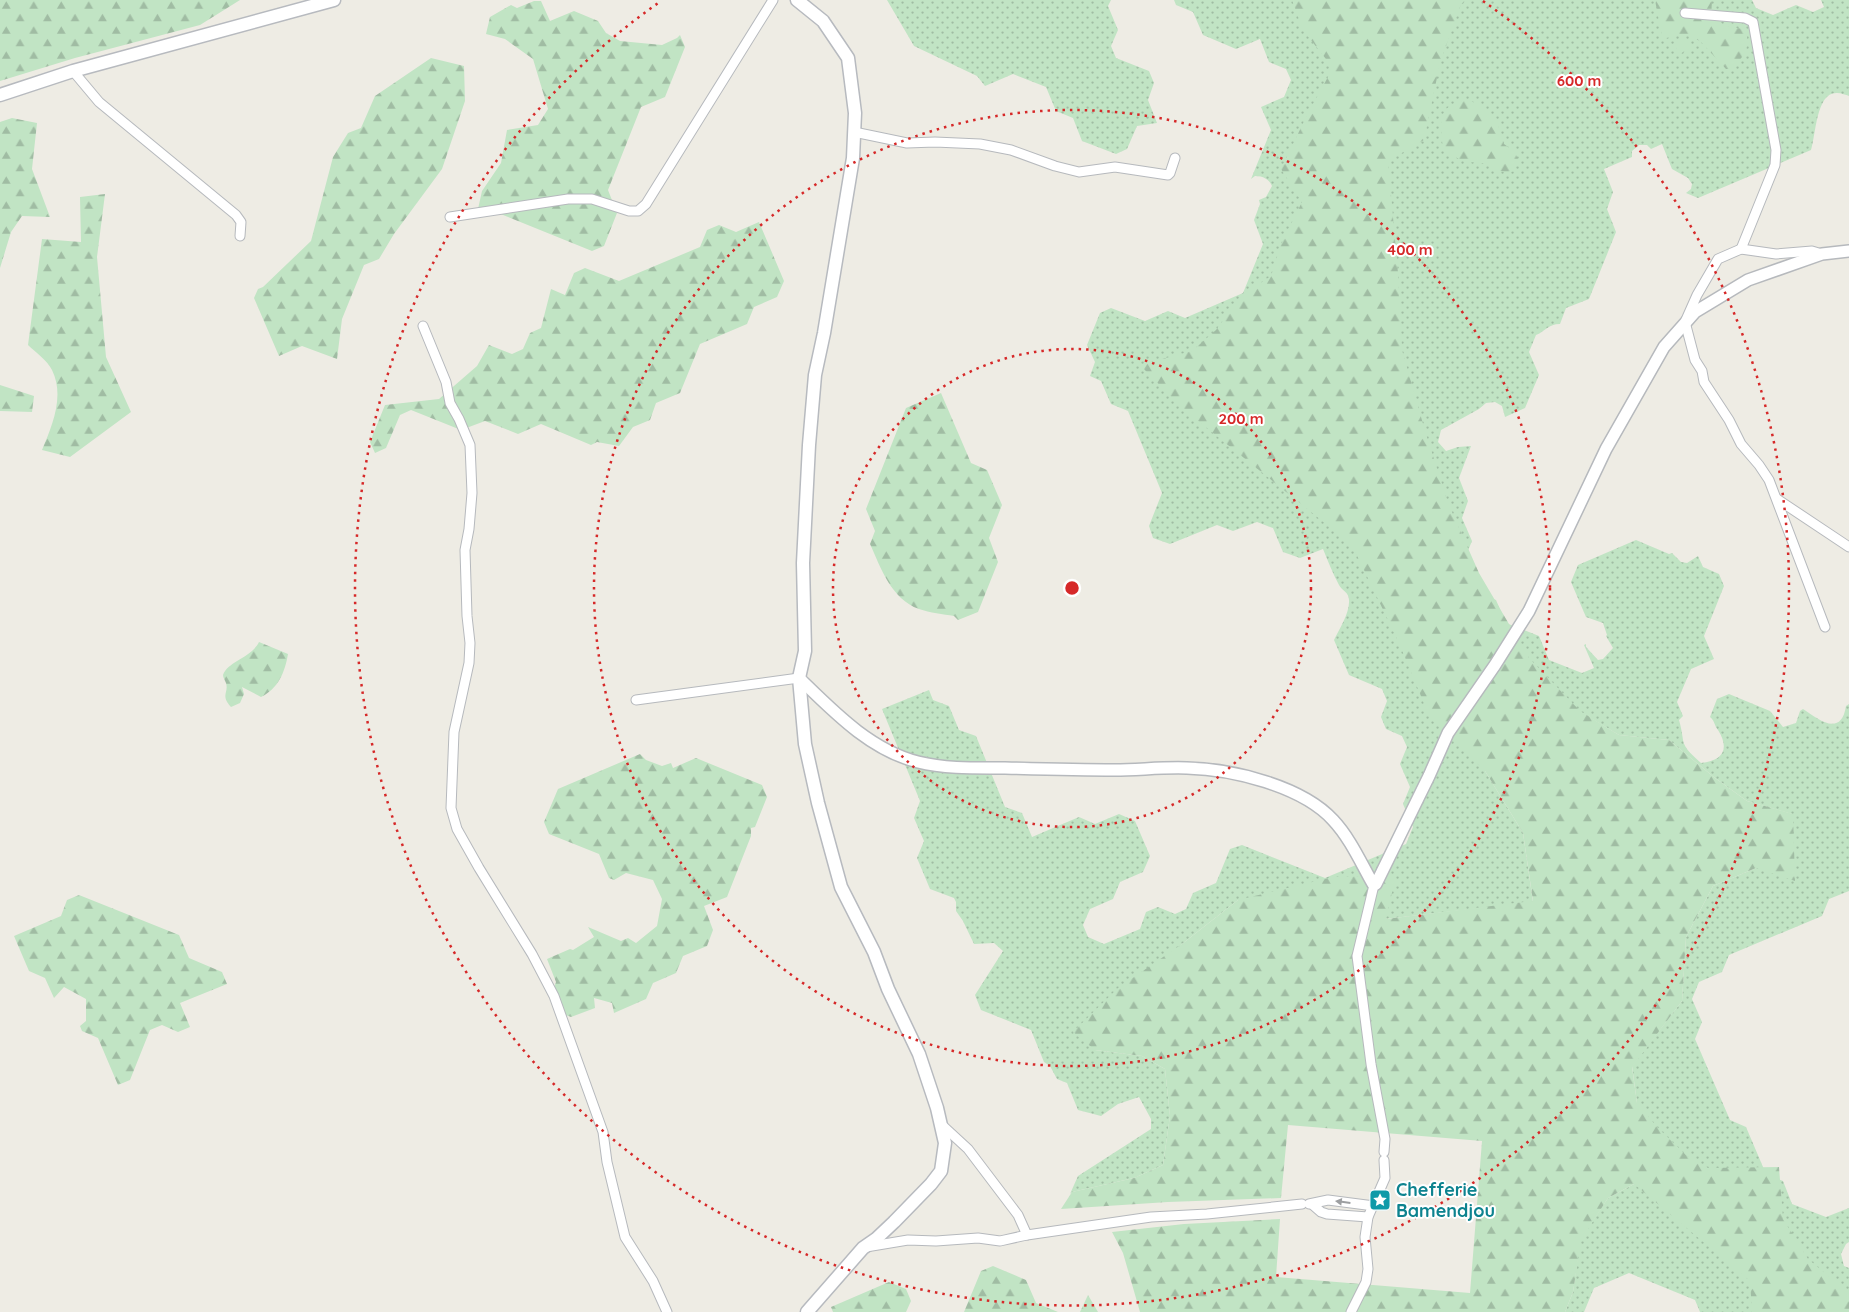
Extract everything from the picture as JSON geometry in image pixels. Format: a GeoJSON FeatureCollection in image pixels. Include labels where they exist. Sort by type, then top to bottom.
{"type":"FeatureCollection","features":[{"type":"Feature","properties":{"kind":"main road"},"geometry":{"type":"LineString","coordinates":[[0,95],[73,71],[280,16],[331,0]]}},
{"type":"Feature","properties":{"kind":"main road"},"geometry":{"type":"LineString","coordinates":[[797,0],[822,21],[848,58],[854,103],[854,132],[849,188],[815,375],[803,563],[805,651],[799,678],[805,744],[818,803],[841,886],[874,952],[888,989],[919,1054],[931,1086],[945,1143],[940,1171],[925,1191],[894,1222],[863,1248],[807,1312]]}},
{"type":"Feature","properties":{"kind":"street"},"geometry":{"type":"LineString","coordinates":[[450,217],[568,199],[592,199],[629,211],[638,211],[646,204],[773,0]]}},
{"type":"Feature","properties":{"kind":"street"},"geometry":{"type":"LineString","coordinates":[[1685,12],[1745,18],[1753,22],[1776,150],[1775,165],[1741,249]]}},
{"type":"Feature","properties":{"kind":"street"},"geometry":{"type":"LineString","coordinates":[[73,71],[99,102],[236,215],[241,222],[240,236]]}},
{"type":"Feature","properties":{"kind":"street"},"geometry":{"type":"LineString","coordinates":[[854,132],[907,143],[944,142],[980,144],[1012,150],[1062,168],[1079,172],[1114,167],[1168,176],[1175,158]]}},
{"type":"Feature","properties":{"kind":"street"},"geometry":{"type":"LineString","coordinates":[[1822,254],[1812,251],[1776,254],[1741,249],[1718,259],[1697,295],[1685,322],[1695,360],[1702,371],[1704,382],[1729,420],[1741,444],[1760,465],[1769,480],[1825,627]]}},
{"type":"Feature","properties":{"kind":"street"},"geometry":{"type":"LineString","coordinates":[[1351,1312],[1366,1282],[1368,1269],[1364,1244],[1368,1217],[1386,1178],[1385,1139],[1372,1064],[1357,956],[1374,885],[1397,842],[1448,733],[1495,665],[1529,611],[1606,449],[1664,347],[1685,322],[1702,306],[1748,280],[1822,254],[1849,251]]}},
{"type":"Feature","properties":{"kind":"street"},"geometry":{"type":"LineString","coordinates":[[423,326],[446,382],[450,403],[470,445],[472,493],[465,550],[466,616],[470,643],[469,662],[454,732],[451,808],[457,829],[478,868],[532,954],[554,996],[603,1132],[606,1162],[625,1237],[653,1281],[667,1312]]}},
{"type":"Feature","properties":{"kind":"street"},"geometry":{"type":"LineString","coordinates":[[1777,499],[1849,547]]}},
{"type":"Feature","properties":{"kind":"street"},"geometry":{"type":"LineString","coordinates":[[636,700],[799,678],[846,723],[881,747],[917,762],[951,767],[979,768],[1116,770],[1186,768],[1232,774],[1284,789],[1307,799],[1320,808],[1334,820],[1374,885]]}},
{"type":"Feature","properties":{"kind":"street"},"geometry":{"type":"LineString","coordinates":[[942,1125],[968,1149],[994,1187],[1018,1216],[1027,1235]]}},
{"type":"Feature","properties":{"kind":"street"},"geometry":{"type":"LineString","coordinates":[[863,1248],[908,1240],[936,1241],[978,1238],[1000,1240],[1151,1217],[1249,1210],[1328,1200],[1374,1206]]}},
{"type":"Feature","properties":{"kind":"street"},"geometry":{"type":"LineString","coordinates":[[1308,1204],[1327,1214],[1368,1217]]}},
{"type":"Feature","properties":{"kind":"green space"},"geometry":{"type":"Polygon","coordinates":[[[0,0],[240,0],[200,25],[75,58],[0,81],[0,0]]]}},
{"type":"Feature","properties":{"kind":"green space"},"geometry":{"type":"Polygon","coordinates":[[[887,0],[1111,0],[1108,6],[1118,30],[1111,46],[1116,58],[1149,71],[1154,83],[1148,100],[1157,123],[1137,126],[1127,149],[1116,154],[1082,141],[1073,118],[1056,111],[1046,87],[1013,74],[985,86],[977,76],[914,46],[887,0]]]}},
{"type":"Feature","properties":{"kind":"green space"},"geometry":{"type":"Polygon","coordinates":[[[1174,0],[1752,0],[1756,8],[1773,15],[1796,5],[1813,12],[1824,7],[1821,0],[1849,0],[1849,96],[1837,93],[1825,99],[1818,116],[1811,150],[1698,198],[1686,193],[1691,189],[1692,184],[1688,178],[1672,169],[1662,144],[1651,149],[1647,145],[1639,145],[1632,151],[1632,157],[1604,169],[1613,192],[1607,209],[1616,232],[1589,299],[1566,308],[1560,324],[1550,326],[1536,335],[1529,352],[1539,375],[1525,408],[1505,417],[1502,406],[1495,402],[1486,403],[1479,409],[1441,430],[1438,442],[1446,451],[1458,447],[1471,446],[1459,478],[1468,501],[1462,518],[1472,541],[1465,558],[1479,593],[1496,600],[1506,623],[1539,636],[1549,660],[1582,673],[1594,668],[1584,645],[1586,644],[1586,647],[1598,660],[1603,659],[1613,648],[1606,636],[1603,623],[1586,617],[1571,582],[1578,565],[1636,540],[1669,554],[1672,553],[1681,562],[1687,563],[1698,556],[1703,567],[1719,574],[1724,586],[1704,636],[1714,659],[1691,669],[1677,702],[1683,716],[1679,720],[1685,747],[1701,763],[1715,760],[1722,753],[1724,743],[1722,737],[1710,717],[1717,699],[1729,694],[1770,711],[1783,727],[1796,723],[1800,711],[1803,709],[1822,721],[1834,724],[1843,716],[1846,706],[1849,704],[1849,891],[1829,899],[1822,916],[1729,955],[1722,972],[1699,982],[1692,999],[1702,1022],[1695,1039],[1730,1120],[1746,1127],[1766,1174],[1783,1181],[1792,1204],[1826,1217],[1849,1208],[1849,1242],[1841,1254],[1844,1266],[1849,1268],[1849,1312],[1700,1312],[1695,1300],[1629,1273],[1594,1288],[1584,1312],[1565,1312],[1573,1292],[1580,1240],[1608,1198],[1634,1184],[1637,1103],[1632,1066],[1682,1001],[1686,937],[1713,886],[1756,868],[1792,814],[1747,801],[1715,778],[1669,740],[1619,735],[1579,711],[1485,771],[1523,833],[1533,902],[1385,919],[1238,900],[1182,944],[1095,1050],[1142,1056],[1165,1069],[1170,1116],[1163,1165],[1134,1178],[1070,1194],[1078,1176],[1151,1129],[1151,1119],[1139,1097],[1118,1104],[1101,1116],[1078,1110],[1067,1083],[1057,1079],[1050,1066],[1044,1062],[1031,1030],[981,1010],[975,995],[1003,951],[994,943],[974,944],[956,911],[954,898],[930,889],[917,858],[924,841],[914,818],[920,801],[882,709],[929,690],[933,700],[949,706],[959,730],[976,736],[1005,807],[1022,813],[1032,837],[1079,817],[1095,824],[1119,814],[1135,821],[1150,856],[1143,872],[1120,882],[1113,899],[1090,909],[1083,925],[1088,937],[1104,944],[1140,929],[1146,912],[1158,907],[1175,914],[1186,909],[1193,893],[1216,883],[1230,849],[1242,845],[1325,878],[1406,844],[1413,827],[1403,804],[1410,787],[1400,764],[1407,747],[1402,736],[1386,729],[1381,717],[1387,701],[1382,689],[1349,675],[1334,640],[1346,615],[1349,597],[1339,585],[1323,549],[1300,558],[1283,552],[1273,528],[1257,522],[1233,531],[1217,525],[1170,544],[1153,538],[1149,526],[1162,493],[1128,411],[1111,404],[1101,381],[1090,376],[1095,362],[1087,345],[1100,313],[1111,308],[1145,321],[1168,311],[1185,318],[1243,293],[1263,244],[1254,220],[1260,204],[1259,200],[1266,197],[1272,186],[1263,177],[1255,176],[1251,179],[1271,130],[1261,107],[1284,97],[1291,80],[1286,69],[1269,62],[1260,39],[1236,49],[1203,35],[1193,12],[1176,5],[1174,0]]]}},
{"type":"Feature","properties":{"kind":"green space"},"geometry":{"type":"Polygon","coordinates":[[[1292,0],[1468,0],[1461,4],[1440,63],[1424,140],[1388,161],[1398,273],[1402,350],[1425,431],[1448,503],[1479,573],[1529,658],[1580,711],[1619,735],[1669,740],[1715,778],[1747,801],[1793,814],[1795,881],[1756,868],[1713,886],[1686,937],[1682,1001],[1632,1067],[1637,1103],[1657,1127],[1686,1155],[1708,1168],[1779,1167],[1783,1219],[1808,1259],[1849,1293],[1849,1312],[1752,1312],[1750,1281],[1634,1184],[1608,1198],[1581,1240],[1573,1292],[1565,1312],[1140,1312],[1123,1253],[1112,1232],[1184,1224],[1280,1219],[1276,1277],[1470,1293],[1482,1141],[1288,1125],[1281,1198],[1168,1202],[1061,1209],[1072,1192],[1134,1178],[1163,1165],[1170,1116],[1165,1069],[1142,1056],[1095,1050],[1073,1032],[1118,988],[1182,944],[1238,900],[1333,877],[1396,875],[1386,919],[1533,901],[1523,833],[1485,771],[1430,718],[1399,643],[1352,545],[1182,408],[1140,365],[1192,351],[1216,330],[1241,296],[1271,276],[1281,244],[1302,202],[1281,169],[1308,113],[1333,68],[1303,30],[1292,0]]]}},
{"type":"Feature","properties":{"kind":"green space"},"geometry":{"type":"Polygon","coordinates":[[[1655,0],[1712,0],[1712,13],[1717,20],[1731,27],[1745,28],[1747,46],[1743,56],[1730,69],[1726,69],[1701,42],[1688,34],[1666,38],[1662,36],[1655,0]]]}},
{"type":"Feature","properties":{"kind":"green space"},"geometry":{"type":"Polygon","coordinates":[[[534,1],[541,1],[550,21],[574,11],[598,21],[606,33],[620,41],[662,45],[680,35],[685,47],[665,97],[641,107],[608,190],[617,213],[604,246],[592,251],[493,211],[476,218],[482,191],[501,163],[507,130],[538,125],[548,109],[533,59],[505,39],[486,34],[490,17],[511,5],[517,8],[534,1]]]}},
{"type":"Feature","properties":{"kind":"green space"},"geometry":{"type":"Polygon","coordinates":[[[1686,38],[1691,49],[1679,54],[1674,43],[1686,38]]]}},
{"type":"Feature","properties":{"kind":"green space"},"geometry":{"type":"Polygon","coordinates":[[[431,58],[464,66],[465,101],[442,169],[394,234],[379,259],[364,265],[342,319],[337,359],[302,346],[279,356],[254,298],[258,289],[263,287],[311,241],[333,157],[348,133],[361,128],[375,96],[431,58]]]}},
{"type":"Feature","properties":{"kind":"green space"},"geometry":{"type":"Polygon","coordinates":[[[1469,100],[1496,118],[1504,144],[1515,152],[1518,160],[1514,171],[1503,172],[1486,164],[1467,162],[1445,150],[1442,144],[1441,121],[1445,110],[1455,103],[1469,100]]]}},
{"type":"Feature","properties":{"kind":"green space"},"geometry":{"type":"Polygon","coordinates":[[[12,118],[37,123],[32,169],[50,217],[22,216],[11,232],[0,268],[0,122],[12,118]]]}},
{"type":"Feature","properties":{"kind":"green space"},"geometry":{"type":"Polygon","coordinates":[[[105,194],[97,257],[106,357],[131,412],[70,457],[42,450],[56,411],[56,380],[50,367],[28,345],[42,239],[81,242],[80,197],[105,194]]]}},
{"type":"Feature","properties":{"kind":"green space"},"geometry":{"type":"Polygon","coordinates":[[[759,222],[784,281],[777,297],[754,307],[747,324],[700,344],[680,393],[656,403],[650,420],[633,427],[619,446],[597,442],[591,445],[541,424],[518,434],[485,421],[461,430],[411,410],[400,415],[386,448],[375,453],[370,442],[385,405],[439,399],[477,366],[489,345],[512,354],[523,349],[530,333],[541,328],[551,289],[565,295],[574,273],[585,268],[619,281],[700,247],[707,230],[719,225],[736,232],[759,222]]]}},
{"type":"Feature","properties":{"kind":"green space"},"geometry":{"type":"Polygon","coordinates":[[[0,385],[34,396],[32,412],[0,411],[0,385]]]}},
{"type":"Feature","properties":{"kind":"green space"},"geometry":{"type":"Polygon","coordinates":[[[941,393],[971,463],[987,470],[1002,505],[989,538],[998,562],[978,612],[958,620],[954,616],[919,609],[901,598],[894,590],[888,582],[870,544],[875,531],[866,509],[906,408],[941,393]]]}},
{"type":"Feature","properties":{"kind":"green space"},"geometry":{"type":"Polygon","coordinates":[[[259,642],[288,654],[283,673],[276,685],[261,697],[242,687],[244,694],[240,703],[231,707],[225,697],[227,686],[223,675],[230,666],[251,652],[259,642]]]}},
{"type":"Feature","properties":{"kind":"green space"},"geometry":{"type":"Polygon","coordinates":[[[640,754],[646,760],[662,766],[671,763],[673,768],[696,758],[762,785],[767,797],[755,827],[751,828],[751,836],[727,897],[704,906],[713,930],[707,946],[683,956],[676,973],[653,983],[646,999],[614,1013],[612,1003],[594,998],[595,1008],[571,1017],[555,1011],[550,999],[556,982],[547,959],[570,949],[573,950],[594,937],[588,927],[621,941],[628,938],[636,943],[657,926],[662,899],[653,880],[626,873],[614,880],[609,878],[599,854],[549,834],[544,822],[558,789],[640,754]]]}},
{"type":"Feature","properties":{"kind":"green space"},"geometry":{"type":"Polygon","coordinates":[[[79,895],[179,935],[189,958],[222,972],[227,984],[180,1003],[190,1027],[178,1032],[162,1025],[150,1030],[130,1080],[118,1085],[98,1038],[82,1031],[80,1026],[86,1021],[86,999],[64,987],[54,998],[45,978],[29,971],[14,936],[61,916],[67,900],[79,895]]]}},
{"type":"Feature","properties":{"kind":"green space"},"geometry":{"type":"Polygon","coordinates":[[[993,1266],[1026,1280],[1036,1303],[1058,1312],[964,1312],[981,1271],[993,1266]]]}},
{"type":"Feature","properties":{"kind":"green space"},"geometry":{"type":"Polygon","coordinates":[[[889,1282],[906,1289],[911,1301],[906,1312],[833,1312],[831,1307],[889,1282]]]}},
{"type":"Feature","properties":{"kind":"green space"},"geometry":{"type":"Polygon","coordinates":[[[1088,1295],[1098,1312],[1080,1312],[1088,1295]]]}},
{"type":"Feature","properties":{"kind":"place","name":"Chefferie Bamendjou"},"geometry":{"type":"Point","coordinates":[1380,1200]}}]}
